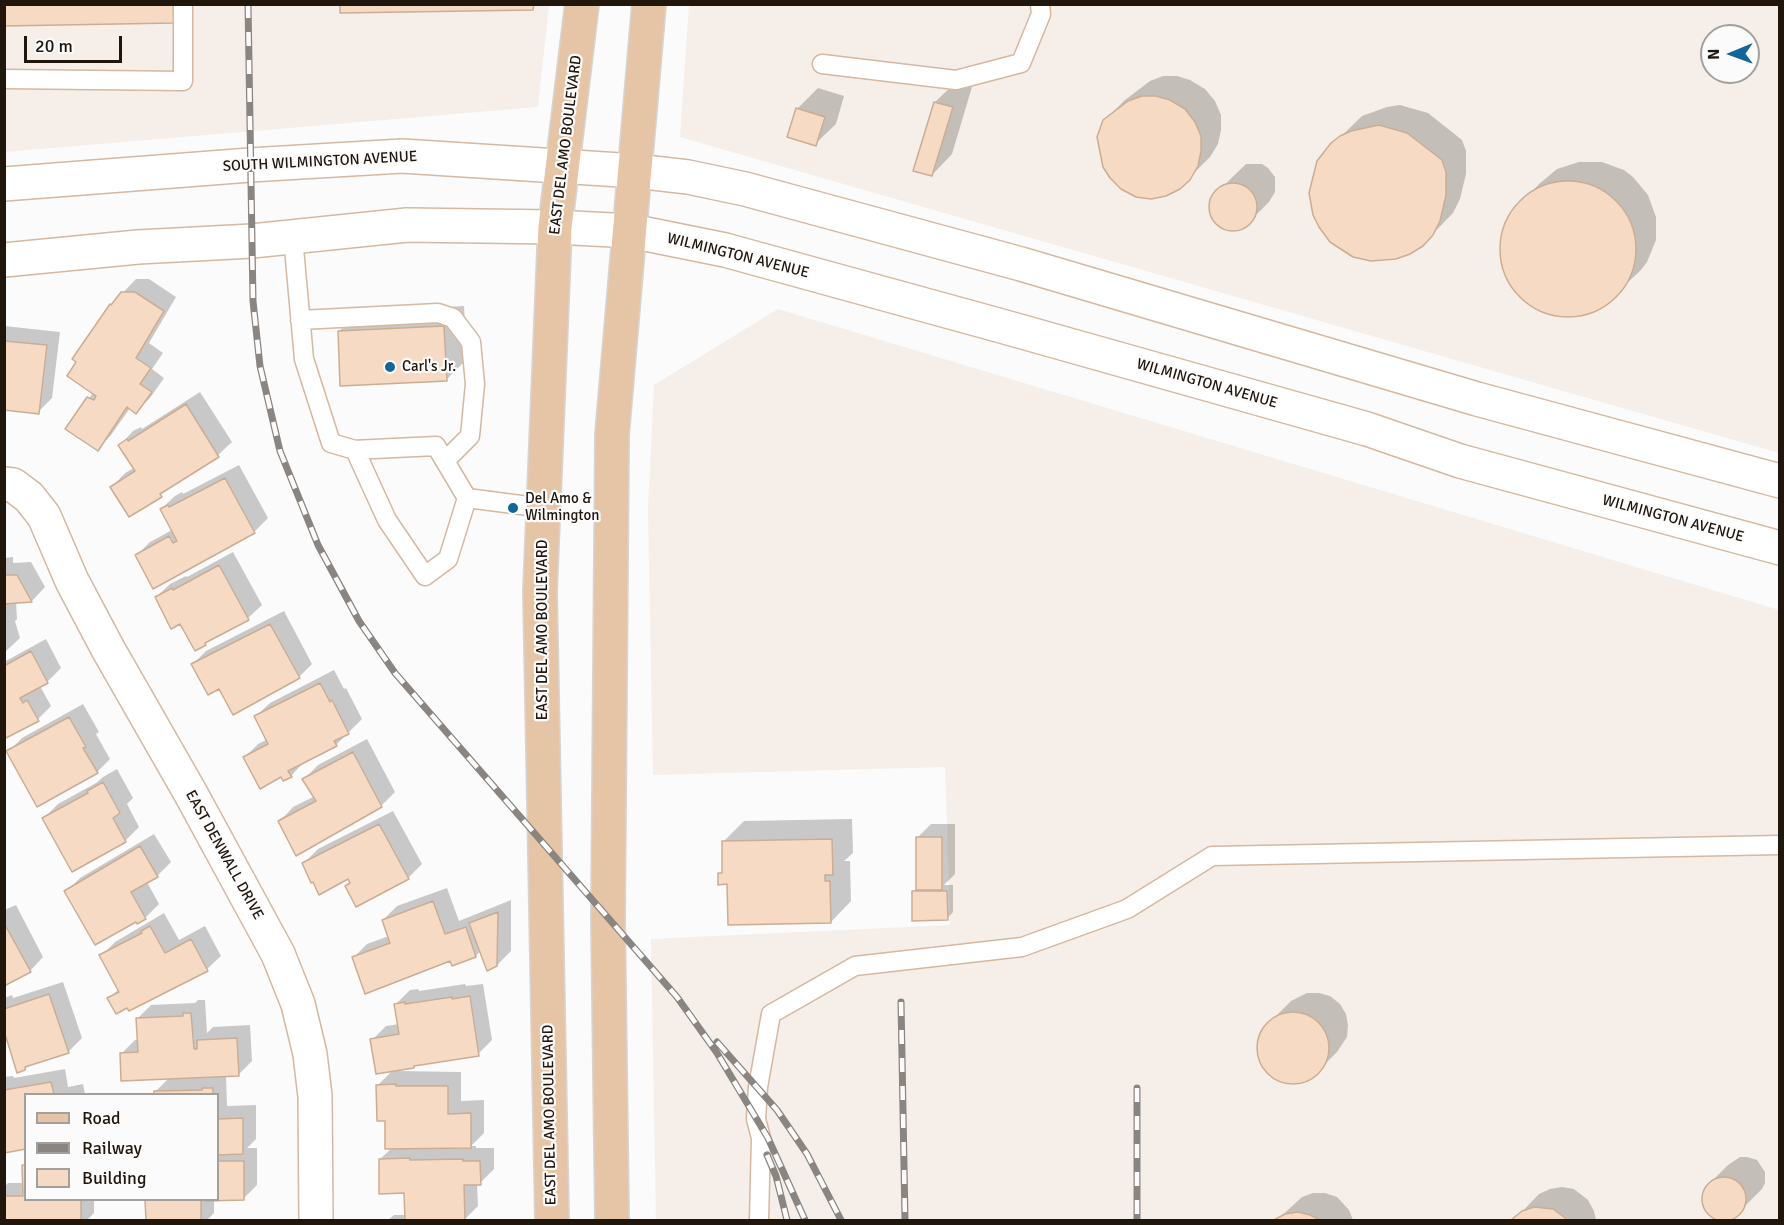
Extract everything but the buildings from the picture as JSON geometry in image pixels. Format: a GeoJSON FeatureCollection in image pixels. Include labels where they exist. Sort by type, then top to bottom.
{"type":"FeatureCollection","features":[{"type":"Feature","properties":{"kind":"main road","name":"EAST DEL AMO BOULEVARD"},"geometry":{"type":"LineString","coordinates":[[552,1221],[540,591],[555,227],[582,4]]}},
{"type":"Feature","properties":{"kind":"main road"},"geometry":{"type":"LineString","coordinates":[[612,1221],[608,918],[612,435],[649,4]]}},
{"type":"Feature","properties":{"kind":"main road","name":"SOUTH WILMINGTON AVENUE"},"geometry":{"type":"LineString","coordinates":[[4,184],[402,156],[636,171]]}},
{"type":"Feature","properties":{"kind":"main road"},"geometry":{"type":"LineString","coordinates":[[636,171],[688,177],[756,192],[1022,264],[1477,399],[1779,481]]}},
{"type":"Feature","properties":{"kind":"main road"},"geometry":{"type":"LineString","coordinates":[[4,260],[138,247],[252,241],[407,225],[555,227],[631,231]]}},
{"type":"Feature","properties":{"kind":"main road","name":"WILMINGTON AVENUE"},"geometry":{"type":"LineString","coordinates":[[631,231],[725,250],[1005,327],[1367,429],[1460,461],[1779,548]]}},
{"type":"Feature","properties":{"kind":"main road","name":"EAST DENWALL DRIVE"},"geometry":{"type":"LineString","coordinates":[[4,484],[13,485],[29,497],[44,516],[72,581],[108,649],[278,954],[298,1004],[310,1054],[315,1096],[316,1221]]}},
{"type":"Feature","properties":{"kind":"lane"},"geometry":{"type":"LineString","coordinates":[[4,79],[183,81],[183,4]]}},
{"type":"Feature","properties":{"kind":"lane"},"geometry":{"type":"LineString","coordinates":[[822,64],[956,80],[1021,63],[1041,14],[1040,4]]}},
{"type":"Feature","properties":{"kind":"lane"},"geometry":{"type":"LineString","coordinates":[[293,237],[304,359],[331,443],[353,450],[436,447],[467,498],[448,559],[425,576],[387,520],[353,450]]}},
{"type":"Feature","properties":{"kind":"lane"},"geometry":{"type":"LineString","coordinates":[[300,320],[438,313],[453,318],[471,342],[476,384],[471,436],[445,461]]}},
{"type":"Feature","properties":{"kind":"lane"},"geometry":{"type":"LineString","coordinates":[[467,498],[544,508]]}},
{"type":"Feature","properties":{"kind":"lane"},"geometry":{"type":"LineString","coordinates":[[759,1221],[761,1138],[756,1119],[758,1087],[771,1014],[855,966],[1022,946],[1127,909],[1212,856],[1779,845]]}},
{"type":"Feature","properties":{"kind":"shaded area"},"geometry":{"type":"Polygon","coordinates":[[[5,5],[549,5],[538,107],[5,152],[5,5]]]}},
{"type":"Feature","properties":{"kind":"shaded area"},"geometry":{"type":"Polygon","coordinates":[[[689,5],[1779,5],[1779,453],[680,137],[689,5]]]}},
{"type":"Feature","properties":{"kind":"shaded area"},"geometry":{"type":"Polygon","coordinates":[[[778,309],[1779,610],[1779,1220],[656,1220],[651,939],[950,925],[945,767],[653,775],[648,510],[654,385],[778,309]]]}},
{"type":"Feature","properties":{"kind":"railway"},"geometry":{"type":"LineString","coordinates":[[248,4],[253,301],[260,366],[280,451],[318,545],[359,621],[395,673],[677,997],[717,1053],[768,1138],[805,1220]]}},
{"type":"Feature","properties":{"kind":"railway"},"geometry":{"type":"LineString","coordinates":[[901,1002],[905,1220]]}},
{"type":"Feature","properties":{"kind":"railway"},"geometry":{"type":"LineString","coordinates":[[717,1042],[777,1110],[807,1154],[841,1220]]}},
{"type":"Feature","properties":{"kind":"railway"},"geometry":{"type":"LineString","coordinates":[[1137,1088],[1137,1220]]}},
{"type":"Feature","properties":{"kind":"railway"},"geometry":{"type":"LineString","coordinates":[[767,1155],[776,1176],[787,1220]]}},
{"type":"Feature","properties":{"kind":"place","name":"Carl's Jr."},"geometry":{"type":"Point","coordinates":[390,367]}},
{"type":"Feature","properties":{"kind":"place","name":"Del Amo & Wilmington"},"geometry":{"type":"Point","coordinates":[513,508]}}]}
